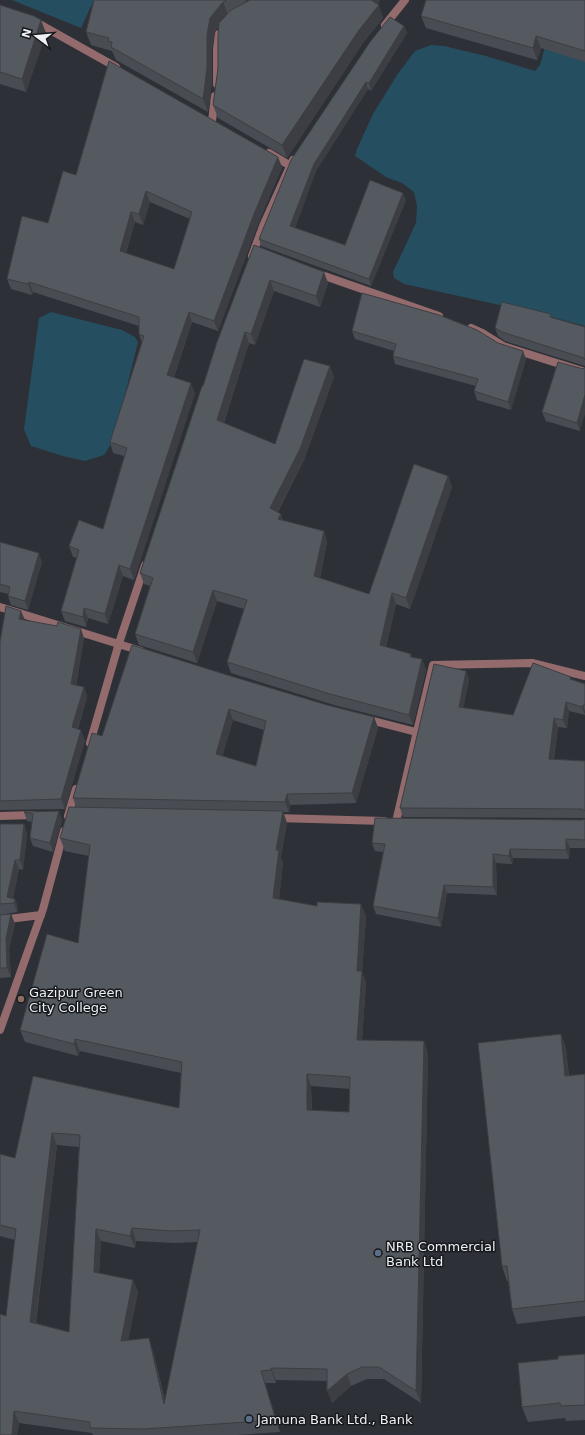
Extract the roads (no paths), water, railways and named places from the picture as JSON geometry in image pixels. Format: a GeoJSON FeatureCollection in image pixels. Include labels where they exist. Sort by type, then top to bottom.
{"type":"FeatureCollection","features":[{"type":"Feature","properties":{"kind":"street"},"geometry":{"type":"LineString","coordinates":[[382,29],[405,0]]}},
{"type":"Feature","properties":{"kind":"street"},"geometry":{"type":"LineString","coordinates":[[26,18],[39,23],[125,72]]}},
{"type":"Feature","properties":{"kind":"street"},"geometry":{"type":"LineString","coordinates":[[212,121],[217,81],[217,49],[219,34],[224,29]]}},
{"type":"Feature","properties":{"kind":"street"},"geometry":{"type":"LineString","coordinates":[[264,150],[290,165]]}},
{"type":"Feature","properties":{"kind":"street"},"geometry":{"type":"LineString","coordinates":[[249,264],[258,251],[290,165],[298,152]]}},
{"type":"Feature","properties":{"kind":"street"},"geometry":{"type":"LineString","coordinates":[[307,270],[445,318]]}},
{"type":"Feature","properties":{"kind":"street"},"geometry":{"type":"LineString","coordinates":[[460,324],[482,333],[503,346],[585,372]]}},
{"type":"Feature","properties":{"kind":"street"},"geometry":{"type":"LineString","coordinates":[[87,754],[119,643],[147,560]]}},
{"type":"Feature","properties":{"kind":"street"},"geometry":{"type":"LineString","coordinates":[[0,608],[119,643],[146,653]]}},
{"type":"Feature","properties":{"kind":"street"},"geometry":{"type":"LineString","coordinates":[[266,818],[400,822],[416,732],[433,665],[532,663],[585,676]]}},
{"type":"Feature","properties":{"kind":"street"},"geometry":{"type":"LineString","coordinates":[[355,716],[416,732]]}},
{"type":"Feature","properties":{"kind":"street"},"geometry":{"type":"LineString","coordinates":[[0,1030],[40,915],[78,784]]}},
{"type":"Feature","properties":{"kind":"street"},"geometry":{"type":"LineString","coordinates":[[0,816],[46,815]]}},
{"type":"Feature","properties":{"kind":"street"},"geometry":{"type":"LineString","coordinates":[[0,920],[40,915]]}},
{"type":"Feature","properties":{"kind":"water"},"geometry":{"type":"Polygon","coordinates":[[[12,0],[94,0],[81,28],[12,0]]]}},
{"type":"Feature","properties":{"kind":"water"},"geometry":{"type":"Polygon","coordinates":[[[546,44],[585,52],[585,326],[541,314],[404,284],[394,278],[393,272],[416,223],[417,206],[414,192],[402,183],[386,177],[355,156],[373,114],[397,75],[415,51],[431,45],[444,46],[486,56],[535,71],[540,65],[546,44]]]}},
{"type":"Feature","properties":{"kind":"water"},"geometry":{"type":"Polygon","coordinates":[[[51,312],[122,330],[135,337],[138,342],[114,439],[104,455],[85,461],[31,446],[24,429],[39,318],[51,312]]]}},
{"type":"Feature","properties":{"kind":"place","name":"Gazipur Green City College"},"geometry":{"type":"Point","coordinates":[21,999]}},
{"type":"Feature","properties":{"kind":"place","name":"NRB Commercial Bank Ltd"},"geometry":{"type":"Point","coordinates":[378,1253]}},
{"type":"Feature","properties":{"kind":"place","name":"Jamuna Bank Ltd., Bank"},"geometry":{"type":"Point","coordinates":[249,1419]}}]}
